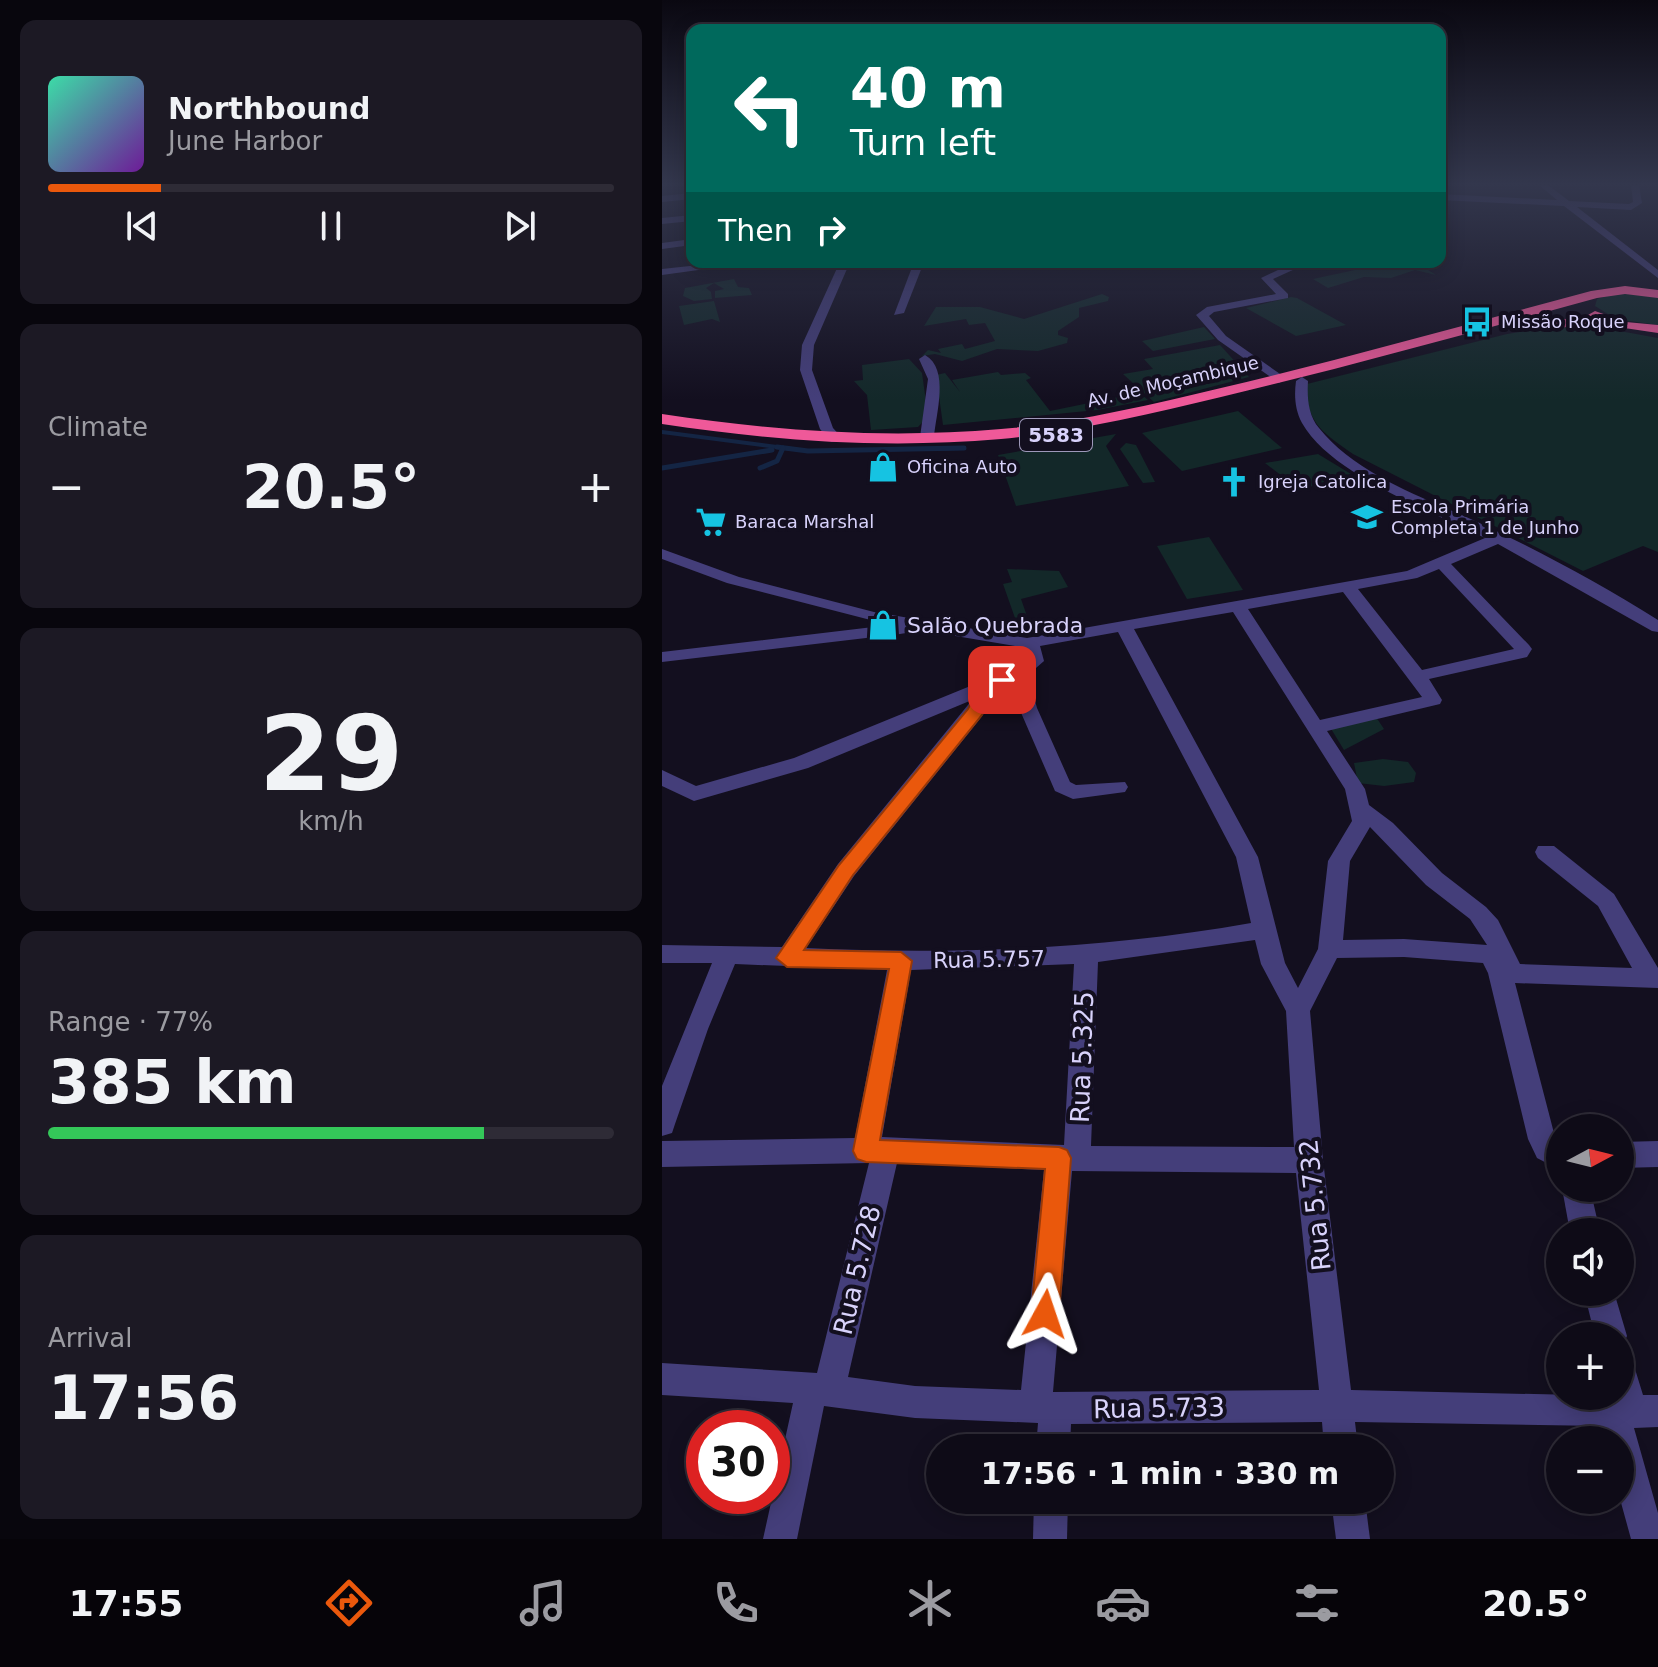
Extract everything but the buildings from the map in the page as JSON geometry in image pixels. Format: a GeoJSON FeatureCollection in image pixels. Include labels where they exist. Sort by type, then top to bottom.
{"type":"FeatureCollection","features":[{"type":"Feature","properties":{"kind":"highway","name":"Av. de Moçambique"},"geometry":{"type":"LineString","coordinates":[[662,419],[771,435],[836,439],[927,437],[1056,427],[1152,409],[1279,379],[1625,290],[1658,278]]}},
{"type":"Feature","properties":{"kind":"highway"},"geometry":{"type":"LineString","coordinates":[[1625,290],[1658,294]]}},
{"type":"Feature","properties":{"kind":"highway"},"geometry":{"type":"LineString","coordinates":[[1587,298],[1584,304],[1587,310],[1610,322],[1658,329]]}},
{"type":"Feature","properties":{"kind":"highway","name":"Av. de Moçambique"},"geometry":{"type":"LineString","coordinates":[[662,428],[766,443],[840,447],[1005,441],[1111,426],[1458,340],[1557,321],[1610,322]]}},
{"type":"Feature","properties":{"kind":"street"},"geometry":{"type":"LineString","coordinates":[[1632,257],[1658,278]]}},
{"type":"Feature","properties":{"kind":"street"},"geometry":{"type":"LineString","coordinates":[[662,272],[700,268]]}},
{"type":"Feature","properties":{"kind":"street"},"geometry":{"type":"LineString","coordinates":[[836,439],[827,429],[806,370],[808,345],[842,268]]}},
{"type":"Feature","properties":{"kind":"street"},"geometry":{"type":"LineString","coordinates":[[898,313],[917,268]]}},
{"type":"Feature","properties":{"kind":"street"},"geometry":{"type":"LineString","coordinates":[[1279,379],[1222,338],[1202,315],[1211,309],[1284,296],[1266,278],[1289,268]]}},
{"type":"Feature","properties":{"kind":"street"},"geometry":{"type":"LineString","coordinates":[[925,359],[934,379],[927,437]]}},
{"type":"Feature","properties":{"kind":"street"},"geometry":{"type":"LineString","coordinates":[[1302,381],[1301,405],[1313,430],[1341,455],[1591,586],[1658,627]]}},
{"type":"Feature","properties":{"kind":"street"},"geometry":{"type":"LineString","coordinates":[[662,554],[733,580],[873,617],[1027,643],[1411,575],[1498,538]]}},
{"type":"Feature","properties":{"kind":"street"},"geometry":{"type":"LineString","coordinates":[[1418,676],[1521,653],[1523,649],[1442,563]]}},
{"type":"Feature","properties":{"kind":"street"},"geometry":{"type":"LineString","coordinates":[[1316,727],[1427,703],[1433,697],[1348,587]]}},
{"type":"Feature","properties":{"kind":"street"},"geometry":{"type":"LineString","coordinates":[[1238,607],[1355,789],[1361,809],[1362,829],[1339,861],[1325,958],[1298,1011]]}},
{"type":"Feature","properties":{"kind":"street"},"geometry":{"type":"LineString","coordinates":[[662,657],[926,627]]}},
{"type":"Feature","properties":{"kind":"street"},"geometry":{"type":"LineString","coordinates":[[1124,627],[1247,857],[1273,964],[1298,1011]]}},
{"type":"Feature","properties":{"kind":"street"},"geometry":{"type":"LineString","coordinates":[[662,777],[694,794],[801,763],[1018,673],[1035,661],[1035,651],[1027,643]]}},
{"type":"Feature","properties":{"kind":"street"},"geometry":{"type":"LineString","coordinates":[[1018,673],[1028,708],[1062,786],[1073,792],[1118,787]]}},
{"type":"Feature","properties":{"kind":"street"},"geometry":{"type":"LineString","coordinates":[[787,958],[846,870],[976,711],[987,687]]}},
{"type":"Feature","properties":{"kind":"street"},"geometry":{"type":"LineString","coordinates":[[1361,809],[1490,926],[1507,974],[1546,1147]]}},
{"type":"Feature","properties":{"kind":"street"},"geometry":{"type":"LineString","coordinates":[[1546,852],[1606,900],[1654,978]]}},
{"type":"Feature","properties":{"kind":"street","name":"Rua 5.757"},"geometry":{"type":"LineString","coordinates":[[662,954],[728,953],[901,961],[1086,956],[1265,929]]}},
{"type":"Feature","properties":{"kind":"street"},"geometry":{"type":"LineString","coordinates":[[1325,958],[1474,951],[1490,954],[1507,974],[1654,978]]}},
{"type":"Feature","properties":{"kind":"street"},"geometry":{"type":"LineString","coordinates":[[662,1124],[695,1029],[728,953]]}},
{"type":"Feature","properties":{"kind":"street","name":"Rua 5.325"},"geometry":{"type":"LineString","coordinates":[[1050,1434],[1045,1408],[1086,956]]}},
{"type":"Feature","properties":{"kind":"street","name":"Rua 5.728"},"geometry":{"type":"LineString","coordinates":[[780,1539],[821,1389],[876,1150],[901,961]]}},
{"type":"Feature","properties":{"kind":"street","name":"Rua 5.732"},"geometry":{"type":"LineString","coordinates":[[1298,1011],[1309,1160],[1339,1434]]}},
{"type":"Feature","properties":{"kind":"street"},"geometry":{"type":"LineString","coordinates":[[662,1154],[876,1150],[1068,1159],[1309,1160]]}},
{"type":"Feature","properties":{"kind":"street"},"geometry":{"type":"LineString","coordinates":[[1634,1155],[1658,1154]]}},
{"type":"Feature","properties":{"kind":"street","name":"Rua 5.733"},"geometry":{"type":"LineString","coordinates":[[662,1379],[821,1389],[915,1402],[1045,1408],[1336,1406],[1635,1412]]}},
{"type":"Feature","properties":{"kind":"street"},"geometry":{"type":"LineString","coordinates":[[1635,1412],[1648,1539]]}},
{"type":"Feature","properties":{"kind":"street"},"geometry":{"type":"LineString","coordinates":[[1050,1539],[1051,1514]]}},
{"type":"Feature","properties":{"kind":"street"},"geometry":{"type":"LineString","coordinates":[[1350,1514],[1353,1539]]}},
{"type":"Feature","properties":{"kind":"green space"},"geometry":{"type":"Polygon","coordinates":[[[1364,268],[1425,268],[1436,275],[1415,270],[1391,278],[1364,277],[1328,288],[1313,279],[1364,268]]]}},
{"type":"Feature","properties":{"kind":"green space"},"geometry":{"type":"Polygon","coordinates":[[[734,279],[738,287],[749,288],[752,295],[715,298],[715,291],[724,289],[714,283],[706,288],[711,292],[712,299],[694,301],[683,296],[685,288],[734,279]]]}},
{"type":"Feature","properties":{"kind":"green space"},"geometry":{"type":"Polygon","coordinates":[[[1618,293],[1658,297],[1658,325],[1616,319],[1595,306],[1597,299],[1618,293]]]}},
{"type":"Feature","properties":{"kind":"green space"},"geometry":{"type":"Polygon","coordinates":[[[1102,294],[1109,297],[1108,301],[1079,308],[1079,317],[1058,331],[1058,335],[1068,338],[1067,343],[1038,351],[997,349],[962,361],[935,354],[922,356],[928,350],[941,353],[938,349],[962,344],[965,349],[995,341],[985,323],[969,325],[966,319],[924,326],[936,307],[980,307],[1024,319],[1102,294]]]}},
{"type":"Feature","properties":{"kind":"green space"},"geometry":{"type":"Polygon","coordinates":[[[1291,297],[1346,325],[1296,336],[1246,308],[1291,297]]]}},
{"type":"Feature","properties":{"kind":"green space"},"geometry":{"type":"Polygon","coordinates":[[[714,301],[720,322],[712,319],[684,325],[679,306],[714,301]]]}},
{"type":"Feature","properties":{"kind":"green space"},"geometry":{"type":"Polygon","coordinates":[[[1565,325],[1587,325],[1658,338],[1658,552],[1643,546],[1583,571],[1353,454],[1318,426],[1309,408],[1307,384],[1507,334],[1565,325]]]}},
{"type":"Feature","properties":{"kind":"green space"},"geometry":{"type":"Polygon","coordinates":[[[1204,327],[1215,339],[1153,351],[1142,341],[1204,327]]]}},
{"type":"Feature","properties":{"kind":"green space"},"geometry":{"type":"Polygon","coordinates":[[[1220,345],[1249,377],[1154,402],[1123,374],[1153,369],[1144,359],[1220,345]]]}},
{"type":"Feature","properties":{"kind":"green space"},"geometry":{"type":"Polygon","coordinates":[[[909,359],[922,373],[928,416],[918,427],[871,430],[867,395],[854,381],[863,380],[862,365],[909,359]]]}},
{"type":"Feature","properties":{"kind":"green space"},"geometry":{"type":"Polygon","coordinates":[[[998,372],[1001,375],[1025,373],[1031,378],[1026,380],[1050,411],[1133,394],[1141,394],[1148,400],[1097,410],[943,425],[936,375],[945,373],[960,392],[952,380],[998,372]]]}},
{"type":"Feature","properties":{"kind":"green space"},"geometry":{"type":"Polygon","coordinates":[[[1238,411],[1282,448],[1182,471],[1142,433],[1238,411]]]}},
{"type":"Feature","properties":{"kind":"green space"},"geometry":{"type":"Polygon","coordinates":[[[1116,434],[1106,446],[1129,486],[1016,506],[998,455],[1116,434]]]}},
{"type":"Feature","properties":{"kind":"green space"},"geometry":{"type":"Polygon","coordinates":[[[1126,443],[1136,445],[1155,482],[1143,483],[1120,449],[1126,443]]]}},
{"type":"Feature","properties":{"kind":"green space"},"geometry":{"type":"Polygon","coordinates":[[[1318,454],[1351,474],[1300,490],[1265,463],[1318,454]]]}},
{"type":"Feature","properties":{"kind":"green space"},"geometry":{"type":"Polygon","coordinates":[[[1209,537],[1243,590],[1187,599],[1157,546],[1209,537]]]}},
{"type":"Feature","properties":{"kind":"green space"},"geometry":{"type":"Polygon","coordinates":[[[1007,569],[1059,571],[1068,587],[1021,599],[1027,616],[1015,618],[1003,584],[1012,582],[1007,569]]]}},
{"type":"Feature","properties":{"kind":"green space"},"geometry":{"type":"Polygon","coordinates":[[[1376,717],[1384,729],[1344,750],[1330,727],[1376,717]]]}},
{"type":"Feature","properties":{"kind":"green space"},"geometry":{"type":"Polygon","coordinates":[[[1383,759],[1408,762],[1416,773],[1414,782],[1384,786],[1358,783],[1354,763],[1383,759]]]}},
{"type":"Feature","properties":{"kind":"waterway"},"geometry":{"type":"LineString","coordinates":[[662,432],[792,449]]}},
{"type":"Feature","properties":{"kind":"waterway"},"geometry":{"type":"LineString","coordinates":[[777,447],[808,451],[964,448],[913,449]]}},
{"type":"Feature","properties":{"kind":"waterway"},"geometry":{"type":"LineString","coordinates":[[760,468],[777,461],[783,448]]}},
{"type":"Feature","properties":{"kind":"waterway"},"geometry":{"type":"LineString","coordinates":[[662,468],[772,450]]}},
{"type":"Feature","properties":{"kind":"place","name":"Missão Roque"},"geometry":{"type":"Point","coordinates":[1477,322]}},
{"type":"Feature","properties":{"kind":"place","name":"Oficina Auto"},"geometry":{"type":"Point","coordinates":[883,467]}},
{"type":"Feature","properties":{"kind":"place","name":"Igreja Catolica"},"geometry":{"type":"Point","coordinates":[1234,482]}},
{"type":"Feature","properties":{"kind":"place","name":"Escola Primária Completa 1 de Junho"},"geometry":{"type":"Point","coordinates":[1367,517]}},
{"type":"Feature","properties":{"kind":"place","name":"Baraca Marshal"},"geometry":{"type":"Point","coordinates":[711,522]}},
{"type":"Feature","properties":{"kind":"place","name":"Salão Quebrada"},"geometry":{"type":"Point","coordinates":[883,625]}},
{"type":"Feature","properties":{"kind":"route"},"geometry":{"type":"LineString","coordinates":[[1002,680],[987,687],[976,711],[846,870],[787,958],[901,961],[866,1151],[1059,1158],[1045,1314]]}}]}
